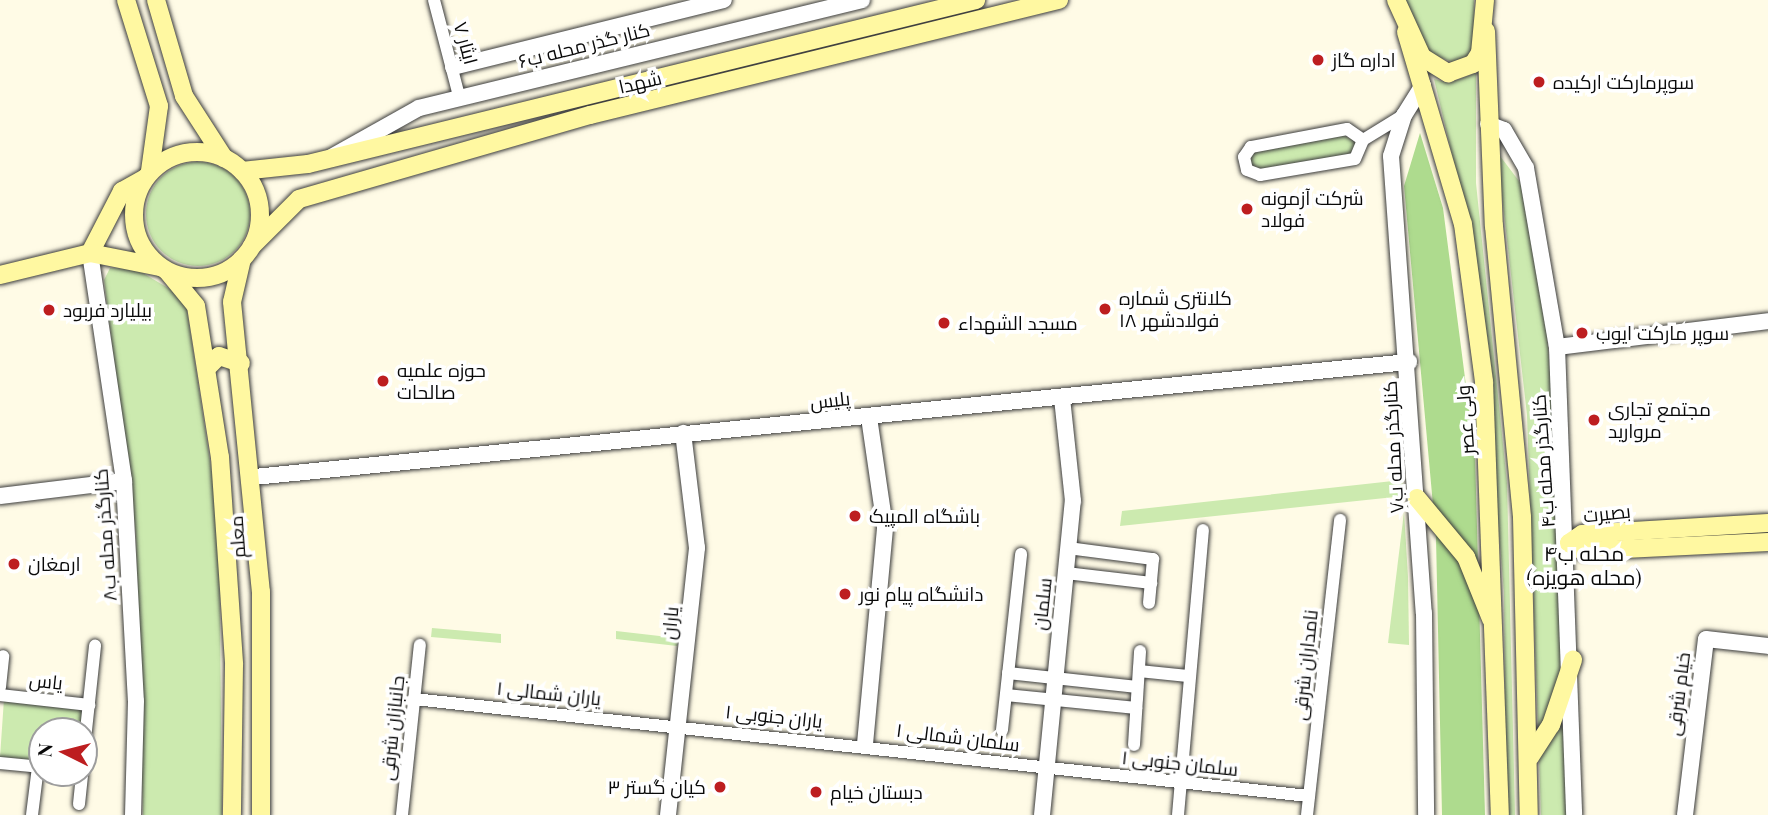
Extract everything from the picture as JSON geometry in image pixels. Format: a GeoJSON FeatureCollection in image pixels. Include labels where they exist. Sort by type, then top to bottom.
{"type":"FeatureCollection","features":[{"type":"Feature","properties":{"kind":"main road"},"geometry":{"type":"LineString","coordinates":[[126,0],[159,106],[135,226],[146,253],[164,269]]}},
{"type":"Feature","properties":{"kind":"main road"},"geometry":{"type":"LineString","coordinates":[[0,275],[90,253],[207,277],[247,253],[260,215],[242,171],[224,158],[184,96],[156,0]]}},
{"type":"Feature","properties":{"kind":"main road","name":"شهدا"},"geometry":{"type":"LineString","coordinates":[[242,171],[327,160],[976,0]]}},
{"type":"Feature","properties":{"kind":"main road","name":"شهدا"},"geometry":{"type":"LineString","coordinates":[[247,253],[284,208],[315,194],[752,76],[1059,0]]}},
{"type":"Feature","properties":{"kind":"main road","name":"ولی عصر"},"geometry":{"type":"LineString","coordinates":[[1396,0],[1423,85],[1466,250],[1484,382],[1497,633],[1500,815]]}},
{"type":"Feature","properties":{"kind":"main road"},"geometry":{"type":"LineString","coordinates":[[1485,0],[1488,124],[1522,517],[1530,757],[1529,815]]}},
{"type":"Feature","properties":{"kind":"main road"},"geometry":{"type":"LineString","coordinates":[[1406,32],[1422,57],[1448,73],[1473,64],[1486,31]]}},
{"type":"Feature","properties":{"kind":"main road"},"geometry":{"type":"LineString","coordinates":[[747,56],[752,76]]}},
{"type":"Feature","properties":{"kind":"main road"},"geometry":{"type":"LineString","coordinates":[[159,106],[184,96]]}},
{"type":"Feature","properties":{"kind":"main road"},"geometry":{"type":"LineString","coordinates":[[90,253],[122,191],[177,154],[224,158]]}},
{"type":"Feature","properties":{"kind":"main road"},"geometry":{"type":"LineString","coordinates":[[308,164],[315,194]]}},
{"type":"Feature","properties":{"kind":"main road","name":"معلم"},"geometry":{"type":"LineString","coordinates":[[247,253],[232,302],[254,477],[261,815]]}},
{"type":"Feature","properties":{"kind":"main road","name":"معلم"},"geometry":{"type":"LineString","coordinates":[[164,269],[196,306],[207,368],[231,587],[232,815]]}},
{"type":"Feature","properties":{"kind":"main road"},"geometry":{"type":"LineString","coordinates":[[207,368],[219,356],[241,363]]}},
{"type":"Feature","properties":{"kind":"main road"},"geometry":{"type":"LineString","coordinates":[[1417,498],[1466,557],[1497,633]]}},
{"type":"Feature","properties":{"kind":"main road","name":"بصیرت"},"geometry":{"type":"LineString","coordinates":[[1768,523],[1581,534],[1569,543],[1583,551],[1768,542]]}},
{"type":"Feature","properties":{"kind":"main road"},"geometry":{"type":"LineString","coordinates":[[1530,757],[1551,725],[1573,660]]}},
{"type":"Feature","properties":{"kind":"street","name":"ایثار ۷"},"geometry":{"type":"LineString","coordinates":[[434,0],[460,96]]}},
{"type":"Feature","properties":{"kind":"street"},"geometry":{"type":"LineString","coordinates":[[453,67],[724,0]]}},
{"type":"Feature","properties":{"kind":"street","name":"کنار گذر محله ب۶"},"geometry":{"type":"LineString","coordinates":[[327,160],[419,108],[862,0]]}},
{"type":"Feature","properties":{"kind":"street","name":"کنارگذر محله ب۷"},"geometry":{"type":"LineString","coordinates":[[1423,85],[1404,115],[1391,156],[1409,362],[1417,498],[1426,815]]}},
{"type":"Feature","properties":{"kind":"street"},"geometry":{"type":"LineString","coordinates":[[1363,139],[1347,129],[1251,147],[1244,157],[1247,170],[1260,175],[1355,159],[1363,139],[1404,115]]}},
{"type":"Feature","properties":{"kind":"street","name":"کنارگذر محله ب۴"},"geometry":{"type":"LineString","coordinates":[[1488,124],[1504,130],[1526,168],[1557,347],[1569,543],[1574,815]]}},
{"type":"Feature","properties":{"kind":"street"},"geometry":{"type":"LineString","coordinates":[[1377,133],[1391,156]]}},
{"type":"Feature","properties":{"kind":"street","name":"کنارگذر محله ب۸"},"geometry":{"type":"LineString","coordinates":[[90,253],[124,481],[136,701],[133,815]]}},
{"type":"Feature","properties":{"kind":"street"},"geometry":{"type":"LineString","coordinates":[[1557,347],[1768,321]]}},
{"type":"Feature","properties":{"kind":"street","name":"پلیس"},"geometry":{"type":"LineString","coordinates":[[254,477],[1409,362]]}},
{"type":"Feature","properties":{"kind":"street","name":"سلمان"},"geometry":{"type":"LineString","coordinates":[[1042,815],[1073,501],[1062,398]]}},
{"type":"Feature","properties":{"kind":"street"},"geometry":{"type":"LineString","coordinates":[[865,744],[885,527],[870,417]]}},
{"type":"Feature","properties":{"kind":"street","name":"یاران"},"geometry":{"type":"LineString","coordinates":[[668,815],[697,548],[683,433]]}},
{"type":"Feature","properties":{"kind":"street"},"geometry":{"type":"LineString","coordinates":[[0,496],[124,481]]}},
{"type":"Feature","properties":{"kind":"street","name":"نامداران شرقی"},"geometry":{"type":"LineString","coordinates":[[1307,815],[1340,520]]}},
{"type":"Feature","properties":{"kind":"street"},"geometry":{"type":"LineString","coordinates":[[1178,815],[1188,676],[1203,530]]}},
{"type":"Feature","properties":{"kind":"street"},"geometry":{"type":"LineString","coordinates":[[1068,548],[1153,559],[1149,603]]}},
{"type":"Feature","properties":{"kind":"street"},"geometry":{"type":"LineString","coordinates":[[1002,730],[1021,554]]}},
{"type":"Feature","properties":{"kind":"street"},"geometry":{"type":"LineString","coordinates":[[1066,573],[1151,583]]}},
{"type":"Feature","properties":{"kind":"street","name":"خیام شرقی"},"geometry":{"type":"LineString","coordinates":[[1685,815],[1706,639],[1768,646]]}},
{"type":"Feature","properties":{"kind":"street","name":"جانبازان شرقی"},"geometry":{"type":"LineString","coordinates":[[402,815],[420,645]]}},
{"type":"Feature","properties":{"kind":"street"},"geometry":{"type":"LineString","coordinates":[[88,717],[95,646]]}},
{"type":"Feature","properties":{"kind":"street"},"geometry":{"type":"LineString","coordinates":[[1134,745],[1140,651]]}},
{"type":"Feature","properties":{"kind":"street"},"geometry":{"type":"LineString","coordinates":[[0,687],[3,656]]}},
{"type":"Feature","properties":{"kind":"street"},"geometry":{"type":"LineString","coordinates":[[1139,671],[1188,676]]}},
{"type":"Feature","properties":{"kind":"street"},"geometry":{"type":"LineString","coordinates":[[1008,673],[1137,687]]}},
{"type":"Feature","properties":{"kind":"street","name":"یاس"},"geometry":{"type":"LineString","coordinates":[[0,695],[89,705]]}},
{"type":"Feature","properties":{"kind":"street"},"geometry":{"type":"LineString","coordinates":[[1006,695],[1136,708]]}},
{"type":"Feature","properties":{"kind":"street","name":"یاران شمالی ۱"},"geometry":{"type":"LineString","coordinates":[[414,699],[679,726]]}},
{"type":"Feature","properties":{"kind":"street","name":"یاران جنوبی ۱"},"geometry":{"type":"LineString","coordinates":[[679,726],[865,744]]}},
{"type":"Feature","properties":{"kind":"street","name":"سلمان شمالی ۱"},"geometry":{"type":"LineString","coordinates":[[865,744],[1047,768]]}},
{"type":"Feature","properties":{"kind":"street"},"geometry":{"type":"LineString","coordinates":[[0,763],[28,766]]}},
{"type":"Feature","properties":{"kind":"street","name":"سلمان جنوبی ۱"},"geometry":{"type":"LineString","coordinates":[[1047,768],[1309,796]]}},
{"type":"Feature","properties":{"kind":"street"},"geometry":{"type":"LineString","coordinates":[[32,815],[37,787]]}},
{"type":"Feature","properties":{"kind":"street"},"geometry":{"type":"LineString","coordinates":[[79,804],[81,787]]}},
{"type":"Feature","properties":{"kind":"green space"},"geometry":{"type":"Polygon","coordinates":[[[1403,0],[1474,0],[1475,41],[1468,56],[1455,63],[1425,52],[1403,0]]]}},
{"type":"Feature","properties":{"kind":"green space"},"geometry":{"type":"Polygon","coordinates":[[[1476,73],[1476,183],[1507,483],[1515,815],[1506,815],[1504,592],[1475,251],[1434,79],[1449,83],[1476,73]]]}},
{"type":"Feature","properties":{"kind":"green space"},"geometry":{"type":"Polygon","coordinates":[[[1420,133],[1443,208],[1475,455],[1485,815],[1442,815],[1436,538],[1404,186],[1420,133]]]}},
{"type":"Feature","properties":{"kind":"green space"},"geometry":{"type":"Polygon","coordinates":[[[1340,134],[1357,142],[1353,155],[1268,171],[1250,165],[1253,151],[1340,134]]]}},
{"type":"Feature","properties":{"kind":"green space"},"geometry":{"type":"Polygon","coordinates":[[[1497,152],[1525,189],[1545,312],[1557,450],[1568,815],[1541,815],[1527,415],[1497,152]]]}},
{"type":"Feature","properties":{"kind":"green space"},"geometry":{"type":"Polygon","coordinates":[[[198,162],[218,166],[235,177],[246,194],[250,214],[246,234],[235,251],[218,262],[198,266],[178,262],[161,251],[150,234],[146,214],[150,194],[161,177],[178,166],[198,162]]]}},
{"type":"Feature","properties":{"kind":"green space"},"geometry":{"type":"Polygon","coordinates":[[[110,268],[136,269],[185,298],[219,520],[222,815],[143,815],[136,535],[104,280],[110,268]]]}},
{"type":"Feature","properties":{"kind":"green space"},"geometry":{"type":"Polygon","coordinates":[[[1402,480],[1404,496],[1120,526],[1122,511],[1402,480]]]}},
{"type":"Feature","properties":{"kind":"green space"},"geometry":{"type":"Polygon","coordinates":[[[1404,512],[1408,577],[1409,645],[1388,643],[1404,512]]]}},
{"type":"Feature","properties":{"kind":"green space"},"geometry":{"type":"Polygon","coordinates":[[[432,628],[501,634],[501,643],[431,637],[432,628]]]}},
{"type":"Feature","properties":{"kind":"green space"},"geometry":{"type":"Polygon","coordinates":[[[616,631],[679,640],[677,646],[616,639],[616,631]]]}},
{"type":"Feature","properties":{"kind":"green space"},"geometry":{"type":"Polygon","coordinates":[[[4,699],[84,708],[83,717],[28,717],[28,760],[0,757],[4,699]]]}},
{"type":"Feature","properties":{"kind":"place","name":"اداره گاز"},"geometry":{"type":"Point","coordinates":[1318,60]}},
{"type":"Feature","properties":{"kind":"place","name":"سوپرمارکت ارکیده"},"geometry":{"type":"Point","coordinates":[1539,82]}},
{"type":"Feature","properties":{"kind":"place","name":"شرکت آزمونه فولاد"},"geometry":{"type":"Point","coordinates":[1247,209]}},
{"type":"Feature","properties":{"kind":"place","name":"کلانتری شماره ۱۸ فولادشهر"},"geometry":{"type":"Point","coordinates":[1105,309]}},
{"type":"Feature","properties":{"kind":"place","name":"بیلیارد فربود"},"geometry":{"type":"Point","coordinates":[49,310]}},
{"type":"Feature","properties":{"kind":"place","name":"مسجد الشهداء"},"geometry":{"type":"Point","coordinates":[944,323]}},
{"type":"Feature","properties":{"kind":"place","name":"سوپر مارکت ایوب"},"geometry":{"type":"Point","coordinates":[1582,333]}},
{"type":"Feature","properties":{"kind":"place","name":"حوزه علمیه صالحات"},"geometry":{"type":"Point","coordinates":[383,381]}},
{"type":"Feature","properties":{"kind":"place","name":"مجتمع تجاری مروارید"},"geometry":{"type":"Point","coordinates":[1594,420]}},
{"type":"Feature","properties":{"kind":"place","name":"باشگاه المپیک"},"geometry":{"type":"Point","coordinates":[855,516]}},
{"type":"Feature","properties":{"kind":"place","name":"ارمغان"},"geometry":{"type":"Point","coordinates":[14,564]}},
{"type":"Feature","properties":{"kind":"place","name":"دانشگاه پیام نور"},"geometry":{"type":"Point","coordinates":[845,594]}},
{"type":"Feature","properties":{"kind":"place","name":"کیان گستر ۳"},"geometry":{"type":"Point","coordinates":[720,787]}},
{"type":"Feature","properties":{"kind":"place","name":"دبستان خیام"},"geometry":{"type":"Point","coordinates":[816,792]}},
{"type":"Feature","properties":{"kind":"district","name":"محله ب۴ (محله هویزه)"},"geometry":{"type":"Point","coordinates":[1584,564]}}]}
